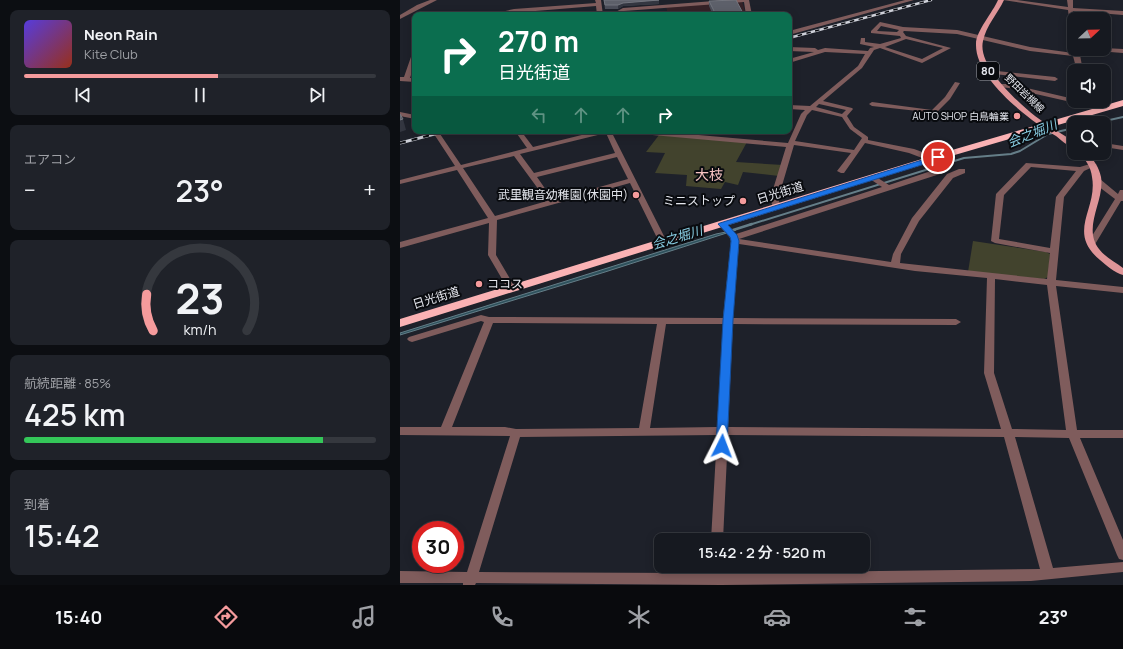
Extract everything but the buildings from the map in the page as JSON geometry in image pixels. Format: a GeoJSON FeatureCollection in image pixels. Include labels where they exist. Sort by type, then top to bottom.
{"type":"FeatureCollection","features":[{"type":"Feature","properties":{"kind":"highway","name":"日光街道"},"geometry":{"type":"LineString","coordinates":[[400,323],[663,242],[724,226],[777,207],[875,179],[933,159],[1054,132],[1096,110],[1123,103]]}},
{"type":"Feature","properties":{"kind":"main road","name":"野田岩槻線"},"geometry":{"type":"LineString","coordinates":[[1001,0],[979,42],[982,60],[988,72],[1021,107],[1067,140]]}},
{"type":"Feature","properties":{"kind":"main road"},"geometry":{"type":"LineString","coordinates":[[1089,160],[1093,165],[1098,186],[1088,226],[1088,235],[1091,244],[1104,259],[1123,272]]}},
{"type":"Feature","properties":{"kind":"street"},"geometry":{"type":"LineString","coordinates":[[400,16],[418,6],[434,0]]}},
{"type":"Feature","properties":{"kind":"street"},"geometry":{"type":"LineString","coordinates":[[619,12],[623,10],[745,0],[748,12]]}},
{"type":"Feature","properties":{"kind":"street"},"geometry":{"type":"LineString","coordinates":[[792,31],[911,0]]}},
{"type":"Feature","properties":{"kind":"street"},"geometry":{"type":"LineString","coordinates":[[1006,0],[1071,9],[1123,13]]}},
{"type":"Feature","properties":{"kind":"street"},"geometry":{"type":"LineString","coordinates":[[1055,0],[1059,7]]}},
{"type":"Feature","properties":{"kind":"street"},"geometry":{"type":"LineString","coordinates":[[1070,0],[1071,12]]}},
{"type":"Feature","properties":{"kind":"street"},"geometry":{"type":"LineString","coordinates":[[508,12],[598,2],[600,12]]}},
{"type":"Feature","properties":{"kind":"street"},"geometry":{"type":"LineString","coordinates":[[863,39],[862,43],[879,46],[922,61],[948,48],[902,36],[873,32],[880,24],[937,32],[951,32],[981,37],[1030,49],[1067,54]]}},
{"type":"Feature","properties":{"kind":"street"},"geometry":{"type":"LineString","coordinates":[[777,207],[774,199],[788,155],[790,143],[800,120],[810,108],[860,66],[869,53],[879,46],[903,39],[903,28]]}},
{"type":"Feature","properties":{"kind":"street"},"geometry":{"type":"LineString","coordinates":[[792,49],[869,53]]}},
{"type":"Feature","properties":{"kind":"street"},"geometry":{"type":"LineString","coordinates":[[792,60],[825,50]]}},
{"type":"Feature","properties":{"kind":"street"},"geometry":{"type":"LineString","coordinates":[[1111,50],[1123,51]]}},
{"type":"Feature","properties":{"kind":"street"},"geometry":{"type":"LineString","coordinates":[[407,79],[412,63]]}},
{"type":"Feature","properties":{"kind":"street"},"geometry":{"type":"LineString","coordinates":[[988,72],[1055,78]]}},
{"type":"Feature","properties":{"kind":"street"},"geometry":{"type":"LineString","coordinates":[[400,79],[412,80]]}},
{"type":"Feature","properties":{"kind":"street"},"geometry":{"type":"LineString","coordinates":[[872,104],[934,112],[948,98],[957,83]]}},
{"type":"Feature","properties":{"kind":"street"},"geometry":{"type":"LineString","coordinates":[[1001,86],[1009,86],[1067,99]]}},
{"type":"Feature","properties":{"kind":"street"},"geometry":{"type":"LineString","coordinates":[[817,102],[850,109],[844,116]]}},
{"type":"Feature","properties":{"kind":"street"},"geometry":{"type":"LineString","coordinates":[[792,107],[810,108],[844,116],[852,128],[866,138],[841,171]]}},
{"type":"Feature","properties":{"kind":"street"},"geometry":{"type":"LineString","coordinates":[[400,114],[412,116]]}},
{"type":"Feature","properties":{"kind":"street"},"geometry":{"type":"LineString","coordinates":[[1054,132],[1067,137]]}},
{"type":"Feature","properties":{"kind":"street"},"geometry":{"type":"LineString","coordinates":[[437,134],[493,219],[492,255],[512,289]]}},
{"type":"Feature","properties":{"kind":"street"},"geometry":{"type":"LineString","coordinates":[[520,134],[531,149]]}},
{"type":"Feature","properties":{"kind":"street"},"geometry":{"type":"LineString","coordinates":[[400,182],[587,134]]}},
{"type":"Feature","properties":{"kind":"street"},"geometry":{"type":"LineString","coordinates":[[609,134],[663,242]]}},
{"type":"Feature","properties":{"kind":"street"},"geometry":{"type":"LineString","coordinates":[[670,134],[790,143],[855,152]]}},
{"type":"Feature","properties":{"kind":"street"},"geometry":{"type":"LineString","coordinates":[[864,141],[911,151],[933,159]]}},
{"type":"Feature","properties":{"kind":"street"},"geometry":{"type":"LineString","coordinates":[[1111,146],[1123,148]]}},
{"type":"Feature","properties":{"kind":"street"},"geometry":{"type":"LineString","coordinates":[[515,153],[552,203]]}},
{"type":"Feature","properties":{"kind":"street"},"geometry":{"type":"LineString","coordinates":[[532,176],[619,154]]}},
{"type":"Feature","properties":{"kind":"street"},"geometry":{"type":"LineString","coordinates":[[1054,251],[996,241],[1000,194],[1029,165],[1081,169],[1093,165]]}},
{"type":"Feature","properties":{"kind":"street"},"geometry":{"type":"LineString","coordinates":[[1081,169],[1060,196],[1051,282],[1072,432],[1123,555]]}},
{"type":"Feature","properties":{"kind":"street"},"geometry":{"type":"LineString","coordinates":[[734,238],[886,187],[940,171]]}},
{"type":"Feature","properties":{"kind":"street"},"geometry":{"type":"LineString","coordinates":[[895,265],[897,254],[915,220],[950,176],[962,171]]}},
{"type":"Feature","properties":{"kind":"street"},"geometry":{"type":"LineString","coordinates":[[875,179],[886,187]]}},
{"type":"Feature","properties":{"kind":"street"},"geometry":{"type":"LineString","coordinates":[[400,245],[632,180]]}},
{"type":"Feature","properties":{"kind":"street"},"geometry":{"type":"LineString","coordinates":[[1091,244],[1121,197],[1097,181]]}},
{"type":"Feature","properties":{"kind":"street"},"geometry":{"type":"LineString","coordinates":[[724,226],[734,238],[895,265],[1123,290]]}},
{"type":"Feature","properties":{"kind":"street"},"geometry":{"type":"LineString","coordinates":[[717,533],[728,320],[734,238]]}},
{"type":"Feature","properties":{"kind":"street"},"geometry":{"type":"LineString","coordinates":[[991,276],[989,373],[1008,433],[1048,573]]}},
{"type":"Feature","properties":{"kind":"street"},"geometry":{"type":"LineString","coordinates":[[412,339],[477,319],[956,322]]}},
{"type":"Feature","properties":{"kind":"street"},"geometry":{"type":"LineString","coordinates":[[445,431],[488,320]]}},
{"type":"Feature","properties":{"kind":"street"},"geometry":{"type":"LineString","coordinates":[[644,431],[662,320]]}},
{"type":"Feature","properties":{"kind":"street"},"geometry":{"type":"LineString","coordinates":[[400,431],[516,433],[644,431],[1072,432],[1123,434]]}},
{"type":"Feature","properties":{"kind":"street"},"geometry":{"type":"LineString","coordinates":[[470,581],[516,433]]}},
{"type":"Feature","properties":{"kind":"street"},"geometry":{"type":"LineString","coordinates":[[696,573],[716,577],[1048,573],[1123,567]]}},
{"type":"Feature","properties":{"kind":"street"},"geometry":{"type":"LineString","coordinates":[[400,577],[470,581],[666,573]]}},
{"type":"Feature","properties":{"kind":"shaded area"},"geometry":{"type":"Polygon","coordinates":[[[742,1],[745,12],[667,12],[666,6],[742,1]]]}},
{"type":"Feature","properties":{"kind":"green space"},"geometry":{"type":"Polygon","coordinates":[[[659,135],[747,142],[736,162],[783,165],[779,176],[743,172],[738,185],[725,182],[721,189],[686,186],[687,175],[655,173],[665,153],[646,152],[659,135]]]}},
{"type":"Feature","properties":{"kind":"green space"},"geometry":{"type":"Polygon","coordinates":[[[973,241],[1046,252],[1050,254],[1048,277],[1044,279],[968,272],[973,241]]]}},
{"type":"Feature","properties":{"kind":"water"},"geometry":{"type":"Polygon","coordinates":[[[736,230],[400,335],[400,333],[716,234],[736,230]]]}},
{"type":"Feature","properties":{"kind":"waterway","name":"会之堀川"},"geometry":{"type":"LineString","coordinates":[[1111,120],[1123,117]]}},
{"type":"Feature","properties":{"kind":"waterway","name":"会之堀川"},"geometry":{"type":"LineString","coordinates":[[749,225],[964,158],[1011,154],[1020,151],[1048,134],[1067,130]]}},
{"type":"Feature","properties":{"kind":"waterway","name":"会之堀川"},"geometry":{"type":"LineString","coordinates":[[730,231],[752,224]]}},
{"type":"Feature","properties":{"kind":"railway"},"geometry":{"type":"LineString","coordinates":[[792,37],[931,0]]}},
{"type":"Feature","properties":{"kind":"railway"},"geometry":{"type":"LineString","coordinates":[[400,143],[434,134]]}},
{"type":"Feature","properties":{"kind":"place","name":"AUTO SHOP 白鳥輪業"},"geometry":{"type":"Point","coordinates":[1017,116]}},
{"type":"Feature","properties":{"kind":"place","name":"武里観音幼稚園(休園中)"},"geometry":{"type":"Point","coordinates":[636,195]}},
{"type":"Feature","properties":{"kind":"place","name":"ミニストップ"},"geometry":{"type":"Point","coordinates":[743,201]}},
{"type":"Feature","properties":{"kind":"place","name":"ココス"},"geometry":{"type":"Point","coordinates":[479,284]}},
{"type":"Feature","properties":{"kind":"district","name":"大枝"},"geometry":{"type":"Point","coordinates":[709,175]}},
{"type":"Feature","properties":{"kind":"route"},"geometry":{"type":"LineString","coordinates":[[722,446],[728,320],[735,241],[734,237],[722,224],[938,157]]}}]}
